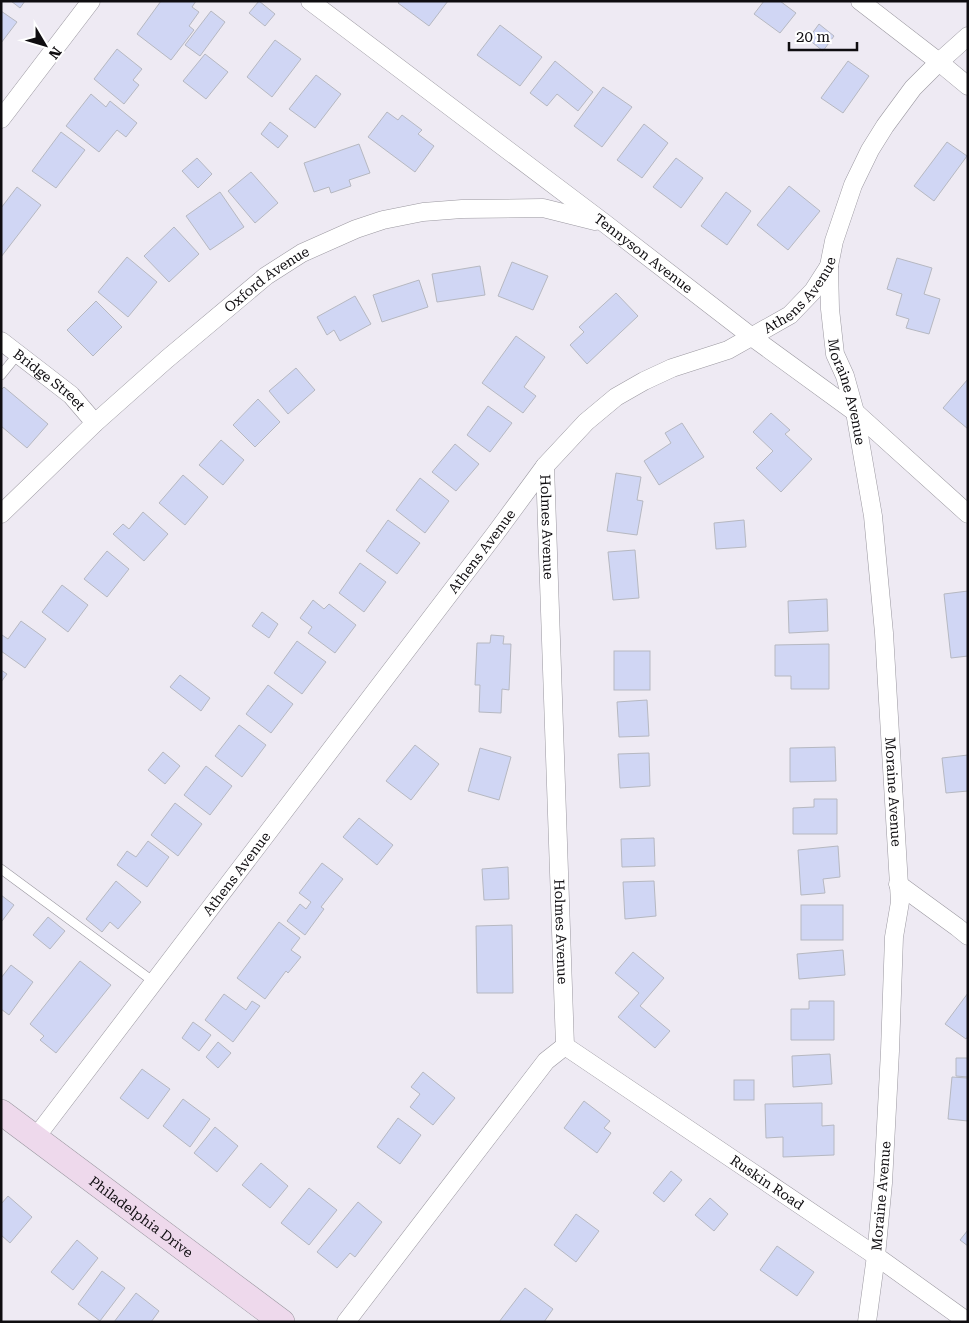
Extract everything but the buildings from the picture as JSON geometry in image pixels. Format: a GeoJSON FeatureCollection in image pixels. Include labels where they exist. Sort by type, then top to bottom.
{"type":"FeatureCollection","features":[{"type":"Feature","properties":{"kind":"main road","name":"Philadelphia Drive"},"geometry":{"type":"LineString","coordinates":[[5,1120],[36,1137],[282,1322]]}},
{"type":"Feature","properties":{"kind":"street"},"geometry":{"type":"LineString","coordinates":[[1,119],[91,1]]}},
{"type":"Feature","properties":{"kind":"street","name":"Tennyson Avenue"},"geometry":{"type":"LineString","coordinates":[[310,1],[752,337],[855,412],[968,514]]}},
{"type":"Feature","properties":{"kind":"street"},"geometry":{"type":"LineString","coordinates":[[860,1],[968,86]]}},
{"type":"Feature","properties":{"kind":"street","name":"Athens Avenue"},"geometry":{"type":"LineString","coordinates":[[36,1137],[495,534],[544,466],[586,422],[616,397],[672,368],[728,350],[790,315],[813,291],[829,266],[834,241],[853,185],[870,150],[913,88],[968,36]]}},
{"type":"Feature","properties":{"kind":"street","name":"Oxford Avenue"},"geometry":{"type":"LineString","coordinates":[[1,514],[94,423],[167,359],[266,276],[302,253],[356,229],[383,220],[422,212],[462,209],[543,208],[603,222]]}},
{"type":"Feature","properties":{"kind":"street","name":"Moraine Avenue"},"geometry":{"type":"LineString","coordinates":[[829,266],[830,309],[836,354],[845,376],[855,412],[873,516],[884,633],[900,902],[894,937],[883,1183],[867,1322]]}},
{"type":"Feature","properties":{"kind":"street","name":"Bridge Street"},"geometry":{"type":"LineString","coordinates":[[1,341],[71,395],[94,423]]}},
{"type":"Feature","properties":{"kind":"street","name":"Holmes Avenue"},"geometry":{"type":"LineString","coordinates":[[544,466],[565,1046]]}},
{"type":"Feature","properties":{"kind":"street"},"geometry":{"type":"LineString","coordinates":[[898,884],[968,936]]}},
{"type":"Feature","properties":{"kind":"street"},"geometry":{"type":"LineString","coordinates":[[346,1322],[546,1061],[565,1046]]}},
{"type":"Feature","properties":{"kind":"street","name":"Ruskin Road"},"geometry":{"type":"LineString","coordinates":[[565,1046],[876,1256],[968,1322]]}},
{"type":"Feature","properties":{"kind":"lane"},"geometry":{"type":"LineString","coordinates":[[1,375],[18,354]]}},
{"type":"Feature","properties":{"kind":"lane"},"geometry":{"type":"LineString","coordinates":[[1,869],[154,982]]}}]}
